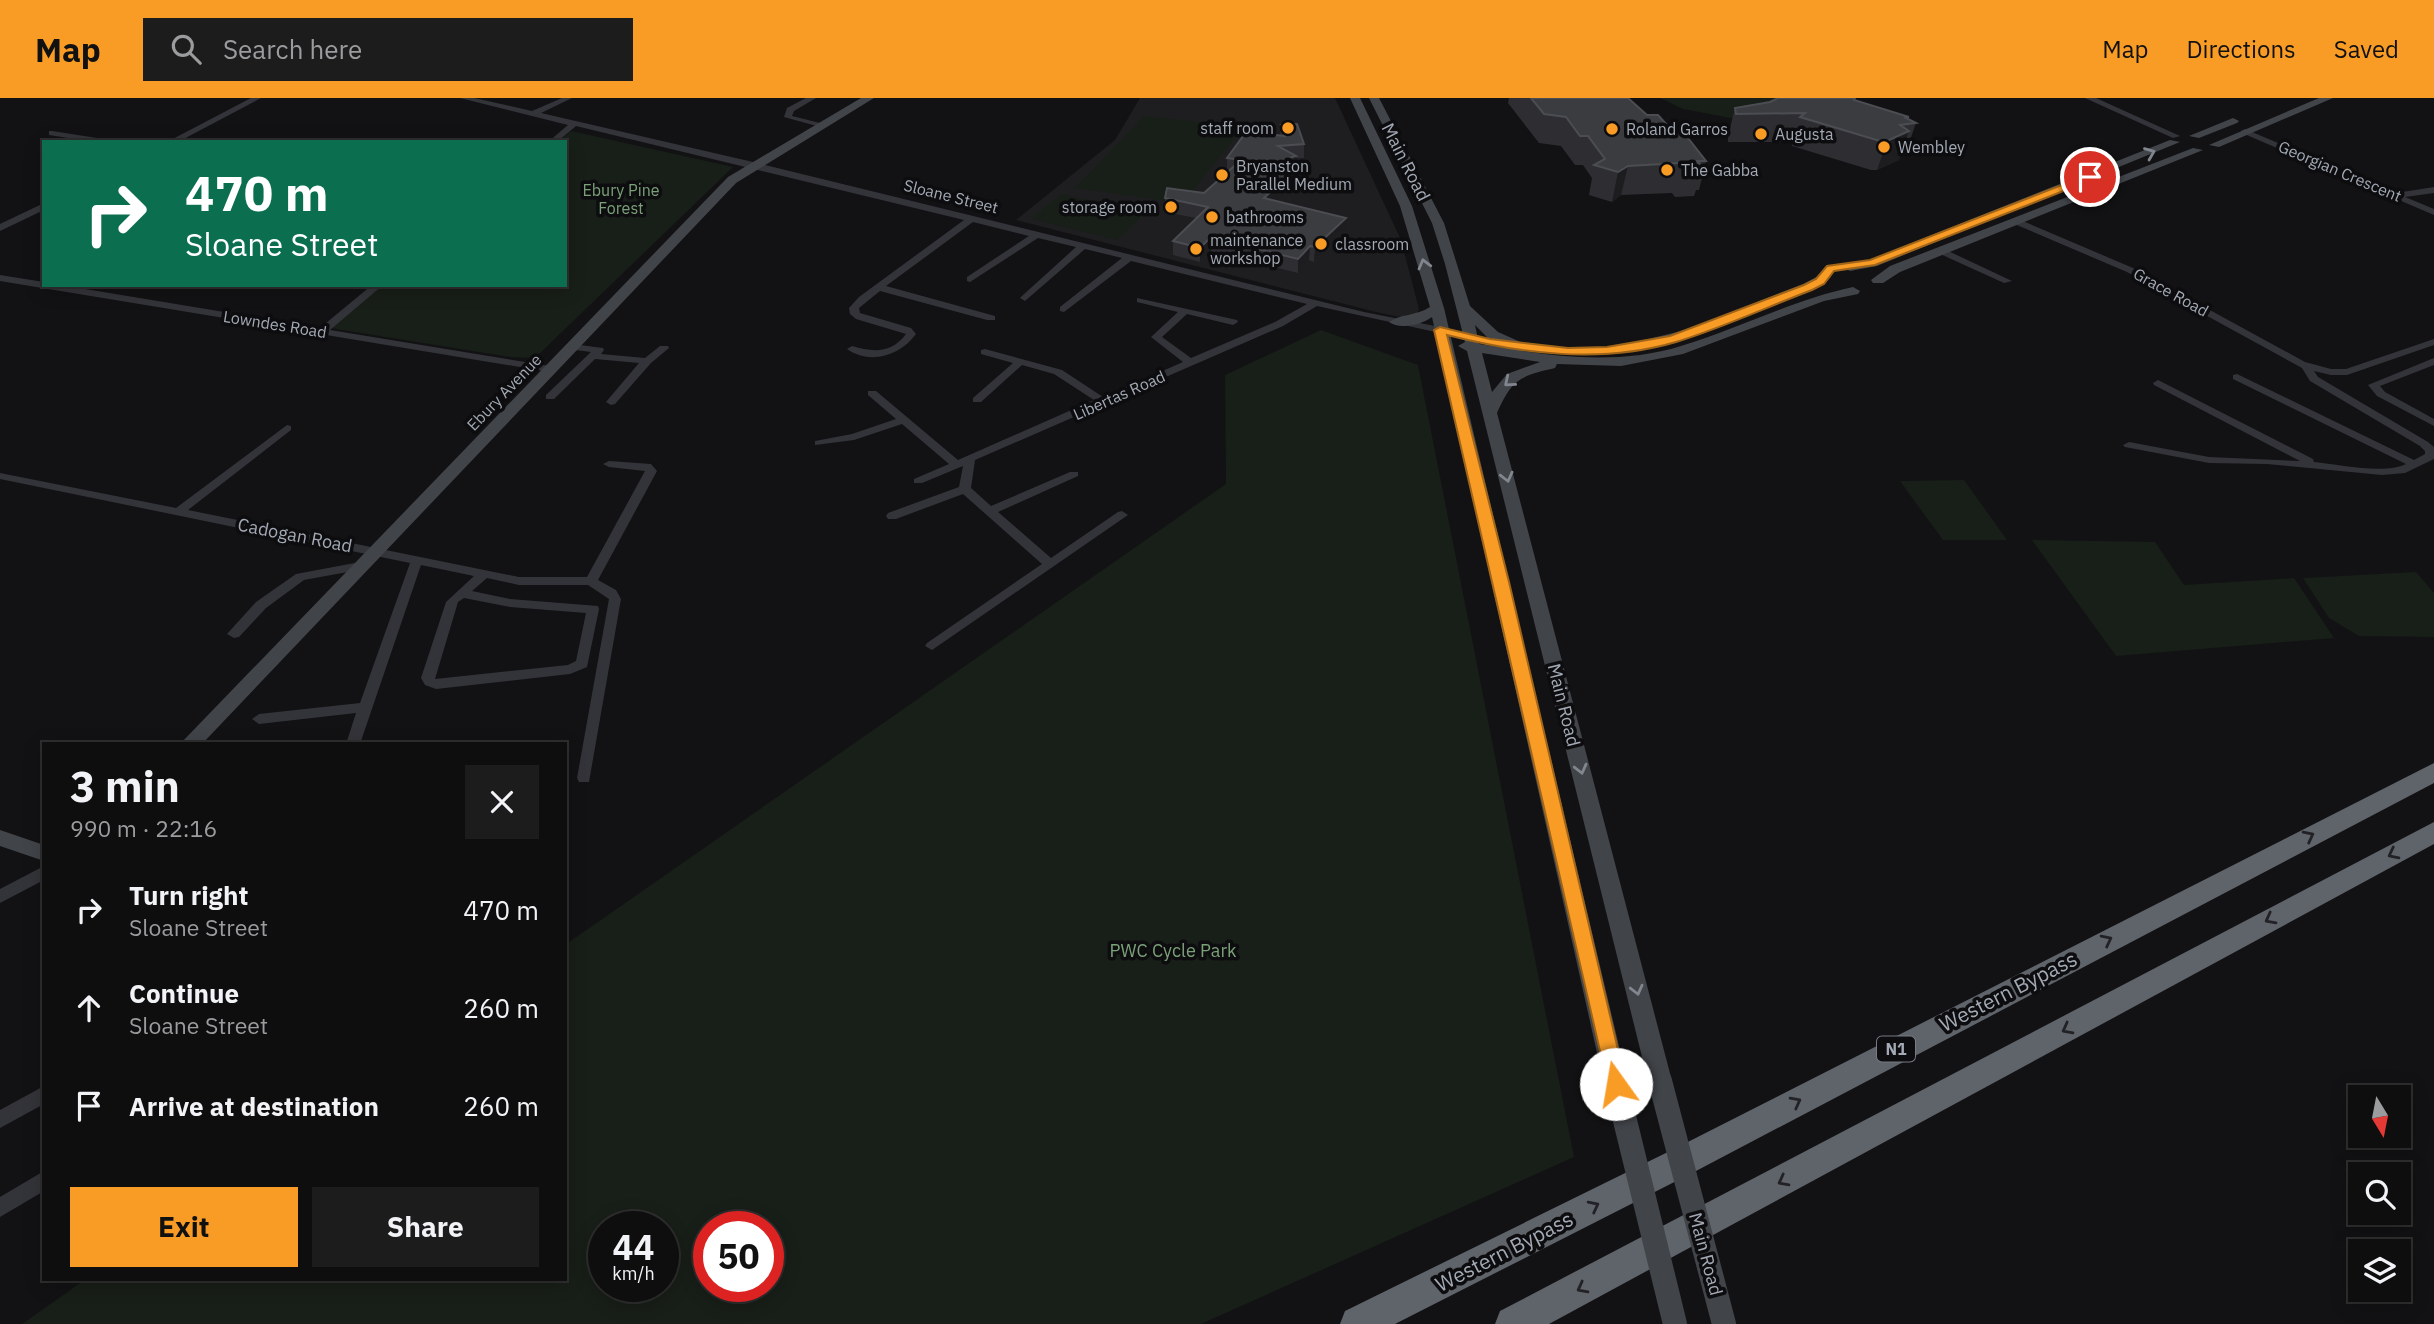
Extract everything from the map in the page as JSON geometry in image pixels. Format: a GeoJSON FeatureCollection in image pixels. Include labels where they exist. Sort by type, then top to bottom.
{"type":"FeatureCollection","features":[{"type":"Feature","properties":{"kind":"highway","name":"Western Bypass"},"geometry":{"type":"LineString","coordinates":[[1358,1324],[1685,1160],[2434,772]]}},
{"type":"Feature","properties":{"kind":"highway"},"geometry":{"type":"LineString","coordinates":[[1513,1324],[2434,832]]}},
{"type":"Feature","properties":{"kind":"main road","name":"Main Road"},"geometry":{"type":"LineString","coordinates":[[1355,98],[1406,206],[1437,309],[1437,333],[1470,447],[1616,1084],[1675,1324]]}},
{"type":"Feature","properties":{"kind":"main road","name":"Main Road"},"geometry":{"type":"LineString","coordinates":[[1374,98],[1445,240],[1465,309],[1724,1324]]}},
{"type":"Feature","properties":{"kind":"main road"},"geometry":{"type":"LineString","coordinates":[[2195,136],[2215,145],[2328,98]]}},
{"type":"Feature","properties":{"kind":"main road"},"geometry":{"type":"LineString","coordinates":[[1850,267],[1885,257],[1950,232],[2175,139],[2195,136],[2245,117]]}},
{"type":"Feature","properties":{"kind":"main road"},"geometry":{"type":"LineString","coordinates":[[2175,139],[2197,150]]}},
{"type":"Feature","properties":{"kind":"main road","name":"Sloane Street"},"geometry":{"type":"LineString","coordinates":[[1437,333],[1554,360],[1621,362],[1683,351],[1821,298],[1867,288],[1908,264],[1941,250],[2197,150],[2213,149],[2215,145]]}},
{"type":"Feature","properties":{"kind":"main road"},"geometry":{"type":"LineString","coordinates":[[1950,232],[2003,218],[2015,221]]}},
{"type":"Feature","properties":{"kind":"main road"},"geometry":{"type":"LineString","coordinates":[[1906,249],[1941,250]]}},
{"type":"Feature","properties":{"kind":"main road"},"geometry":{"type":"LineString","coordinates":[[1885,257],[1908,264]]}},
{"type":"Feature","properties":{"kind":"main road"},"geometry":{"type":"LineString","coordinates":[[1824,276],[1831,284],[1867,288],[1871,274],[1850,267]]}},
{"type":"Feature","properties":{"kind":"main road","name":"Sloane Street"},"geometry":{"type":"LineString","coordinates":[[1472,343],[1568,352],[1607,351],[1672,339],[1808,287],[1831,268],[1850,267]]}},
{"type":"Feature","properties":{"kind":"main road"},"geometry":{"type":"LineString","coordinates":[[1396,322],[1421,320],[1437,309]]}},
{"type":"Feature","properties":{"kind":"main road"},"geometry":{"type":"LineString","coordinates":[[1465,309],[1493,335],[1520,347]]}},
{"type":"Feature","properties":{"kind":"main road"},"geometry":{"type":"LineString","coordinates":[[1491,411],[1496,394],[1502,386],[1525,370],[1557,364],[1621,362]]}},
{"type":"Feature","properties":{"kind":"main road"},"geometry":{"type":"LineString","coordinates":[[0,838],[42,852]]}},
{"type":"Feature","properties":{"kind":"street"},"geometry":{"type":"LineString","coordinates":[[175,140],[257,98]]}},
{"type":"Feature","properties":{"kind":"street","name":"Sloane Street"},"geometry":{"type":"LineString","coordinates":[[464,98],[753,165],[1437,333]]}},
{"type":"Feature","properties":{"kind":"street"},"geometry":{"type":"LineString","coordinates":[[533,114],[568,98]]}},
{"type":"Feature","properties":{"kind":"street"},"geometry":{"type":"LineString","coordinates":[[812,98],[790,110],[788,117],[821,126]]}},
{"type":"Feature","properties":{"kind":"street","name":"Ebury Avenue"},"geometry":{"type":"LineString","coordinates":[[192,742],[732,180],[869,98]]}},
{"type":"Feature","properties":{"kind":"street"},"geometry":{"type":"LineString","coordinates":[[2089,98],[2175,139]]}},
{"type":"Feature","properties":{"kind":"street"},"geometry":{"type":"LineString","coordinates":[[554,140],[574,124]]}},
{"type":"Feature","properties":{"kind":"street","name":"Georgian Crescent"},"geometry":{"type":"LineString","coordinates":[[2245,131],[2434,212]]}},
{"type":"Feature","properties":{"kind":"street"},"geometry":{"type":"LineString","coordinates":[[52,133],[97,140]]}},
{"type":"Feature","properties":{"kind":"street"},"geometry":{"type":"LineString","coordinates":[[2396,195],[2434,190]]}},
{"type":"Feature","properties":{"kind":"street"},"geometry":{"type":"LineString","coordinates":[[2414,204],[2434,197]]}},
{"type":"Feature","properties":{"kind":"street"},"geometry":{"type":"LineString","coordinates":[[0,228],[42,207]]}},
{"type":"Feature","properties":{"kind":"street"},"geometry":{"type":"LineString","coordinates":[[852,349],[870,355],[881,355],[891,352],[911,336],[907,330],[855,314],[854,308],[857,303],[971,219]]}},
{"type":"Feature","properties":{"kind":"street","name":"Grace Road"},"geometry":{"type":"LineString","coordinates":[[2015,221],[2130,270],[2308,366],[2323,371],[2347,372],[2431,346]]}},
{"type":"Feature","properties":{"kind":"street"},"geometry":{"type":"LineString","coordinates":[[970,279],[1036,235]]}},
{"type":"Feature","properties":{"kind":"street"},"geometry":{"type":"LineString","coordinates":[[1025,298],[1083,246]]}},
{"type":"Feature","properties":{"kind":"street"},"geometry":{"type":"LineString","coordinates":[[1941,250],[2007,281]]}},
{"type":"Feature","properties":{"kind":"street"},"geometry":{"type":"LineString","coordinates":[[1064,309],[1130,257]]}},
{"type":"Feature","properties":{"kind":"street","name":"Lowndes Road"},"geometry":{"type":"LineString","coordinates":[[0,278],[42,285]]}},
{"type":"Feature","properties":{"kind":"street","name":"Lowndes Road"},"geometry":{"type":"LineString","coordinates":[[54,287],[550,369]]}},
{"type":"Feature","properties":{"kind":"street"},"geometry":{"type":"LineString","coordinates":[[321,332],[376,287]]}},
{"type":"Feature","properties":{"kind":"street"},"geometry":{"type":"LineString","coordinates":[[878,288],[991,318]]}},
{"type":"Feature","properties":{"kind":"street"},"geometry":{"type":"LineString","coordinates":[[1140,300],[1233,322]]}},
{"type":"Feature","properties":{"kind":"street","name":"Libertas Road"},"geometry":{"type":"LineString","coordinates":[[918,481],[1279,324],[1318,302]]}},
{"type":"Feature","properties":{"kind":"street"},"geometry":{"type":"LineString","coordinates":[[1185,311],[1156,337],[1191,363]]}},
{"type":"Feature","properties":{"kind":"street"},"geometry":{"type":"LineString","coordinates":[[551,397],[598,348],[572,347]]}},
{"type":"Feature","properties":{"kind":"street"},"geometry":{"type":"LineString","coordinates":[[611,401],[648,361],[664,348]]}},
{"type":"Feature","properties":{"kind":"street"},"geometry":{"type":"LineString","coordinates":[[985,352],[1058,372],[1104,402]]}},
{"type":"Feature","properties":{"kind":"street"},"geometry":{"type":"LineString","coordinates":[[592,356],[648,361]]}},
{"type":"Feature","properties":{"kind":"street"},"geometry":{"type":"LineString","coordinates":[[977,400],[1021,361]]}},
{"type":"Feature","properties":{"kind":"street"},"geometry":{"type":"LineString","coordinates":[[2434,361],[2373,385],[2381,394],[2434,423]]}},
{"type":"Feature","properties":{"kind":"street"},"geometry":{"type":"LineString","coordinates":[[2129,445],[2201,460],[2315,465],[2392,472],[2432,457],[2428,447],[2314,379],[2308,366]]}},
{"type":"Feature","properties":{"kind":"street"},"geometry":{"type":"LineString","coordinates":[[2236,377],[2416,465]]}},
{"type":"Feature","properties":{"kind":"street"},"geometry":{"type":"LineString","coordinates":[[2158,383],[2315,465]]}},
{"type":"Feature","properties":{"kind":"street"},"geometry":{"type":"LineString","coordinates":[[872,393],[956,464]]}},
{"type":"Feature","properties":{"kind":"street"},"geometry":{"type":"LineString","coordinates":[[819,443],[854,438],[903,420]]}},
{"type":"Feature","properties":{"kind":"street"},"geometry":{"type":"LineString","coordinates":[[178,512],[287,428]]}},
{"type":"Feature","properties":{"kind":"street"},"geometry":{"type":"LineString","coordinates":[[965,489],[970,458]]}},
{"type":"Feature","properties":{"kind":"street"},"geometry":{"type":"LineString","coordinates":[[584,778],[615,599],[611,593],[591,581],[651,471],[647,466],[609,464]]}},
{"type":"Feature","properties":{"kind":"street"},"geometry":{"type":"LineString","coordinates":[[990,511],[1074,474]]}},
{"type":"Feature","properties":{"kind":"street","name":"Cadogan Road"},"geometry":{"type":"LineString","coordinates":[[0,476],[519,581],[591,581]]}},
{"type":"Feature","properties":{"kind":"street"},"geometry":{"type":"LineString","coordinates":[[965,489],[1050,564]]}},
{"type":"Feature","properties":{"kind":"street"},"geometry":{"type":"LineString","coordinates":[[892,516],[965,489]]}},
{"type":"Feature","properties":{"kind":"street"},"geometry":{"type":"LineString","coordinates":[[932,646],[1122,515]]}},
{"type":"Feature","properties":{"kind":"street"},"geometry":{"type":"LineString","coordinates":[[354,742],[417,560]]}},
{"type":"Feature","properties":{"kind":"street"},"geometry":{"type":"LineString","coordinates":[[234,634],[261,605],[300,577],[360,566]]}},
{"type":"Feature","properties":{"kind":"street"},"geometry":{"type":"LineString","coordinates":[[462,593],[510,603],[593,609],[584,661],[570,669],[432,684],[428,678],[452,602],[462,593],[484,574]]}},
{"type":"Feature","properties":{"kind":"street"},"geometry":{"type":"LineString","coordinates":[[259,719],[365,708]]}},
{"type":"Feature","properties":{"kind":"street"},"geometry":{"type":"LineString","coordinates":[[0,897],[42,873]]}},
{"type":"Feature","properties":{"kind":"street"},"geometry":{"type":"LineString","coordinates":[[0,1120],[42,1095]]}},
{"type":"Feature","properties":{"kind":"street"},"geometry":{"type":"LineString","coordinates":[[0,1208],[42,1181]]}},
{"type":"Feature","properties":{"kind":"shaded area","name":"Bryanston Parallel Medium"},"geometry":{"type":"Polygon","coordinates":[[[1140,98],[1335,98],[1401,240],[1419,309],[1416,316],[1405,318],[1376,312],[1016,220],[1115,140],[1140,98]]]}},
{"type":"Feature","properties":{"kind":"green space"},"geometry":{"type":"Polygon","coordinates":[[[1660,98],[1781,98],[1736,119],[1683,109],[1660,98]]]}},
{"type":"Feature","properties":{"kind":"green space"},"geometry":{"type":"Polygon","coordinates":[[[1144,116],[1244,127],[1183,203],[1075,188],[1144,116]]]}},
{"type":"Feature","properties":{"kind":"green space","name":"Ebury Pine Forest"},"geometry":{"type":"Polygon","coordinates":[[[571,131],[733,167],[535,358],[510,357],[324,327],[375,287],[567,287],[567,140],[560,140],[571,131]]]}},
{"type":"Feature","properties":{"kind":"green space"},"geometry":{"type":"Polygon","coordinates":[[[1061,194],[1147,212],[1117,240],[1031,219],[1061,194]]]}},
{"type":"Feature","properties":{"kind":"green space","name":"PWC Cycle Park"},"geometry":{"type":"Polygon","coordinates":[[[1321,330],[1418,365],[1574,1157],[1201,1324],[22,1324],[83,1281],[567,1281],[567,944],[1226,484],[1225,375],[1321,330]]]}},
{"type":"Feature","properties":{"kind":"green space"},"geometry":{"type":"Polygon","coordinates":[[[1964,480],[2007,540],[1943,540],[1900,481],[1964,480]]]}},
{"type":"Feature","properties":{"kind":"green space"},"geometry":{"type":"Polygon","coordinates":[[[2032,540],[2155,542],[2184,585],[2294,578],[2334,638],[2116,656],[2032,540]]]}},
{"type":"Feature","properties":{"kind":"green space"},"geometry":{"type":"Polygon","coordinates":[[[2416,572],[2434,593],[2434,637],[2359,636],[2329,618],[2303,578],[2416,572]]]}},
{"type":"Feature","properties":{"kind":"building"},"geometry":{"type":"Polygon","coordinates":[[[1531,98],[1628,98],[1647,115],[1658,115],[1667,125],[1677,124],[1706,161],[1697,161],[1702,166],[1682,167],[1679,163],[1628,166],[1618,172],[1594,165],[1605,159],[1588,136],[1580,136],[1566,117],[1544,114],[1531,98]]]}},
{"type":"Feature","properties":{"kind":"building"},"geometry":{"type":"Polygon","coordinates":[[[1778,98],[1855,98],[1854,100],[1909,117],[1904,117],[1916,123],[1900,125],[1909,131],[1887,141],[1880,141],[1800,117],[1805,113],[1736,114],[1735,108],[1778,98]]]}},
{"type":"Feature","properties":{"kind":"building"},"geometry":{"type":"Polygon","coordinates":[[[1297,124],[1304,144],[1278,146],[1296,156],[1271,164],[1295,169],[1264,198],[1346,218],[1298,259],[1211,237],[1200,248],[1173,241],[1208,207],[1165,198],[1167,188],[1204,193],[1241,160],[1227,158],[1246,132],[1285,136],[1281,125],[1297,124]]]}},
{"type":"Feature","properties":{"kind":"place","name":"staff room"},"geometry":{"type":"Point","coordinates":[1288,128]}},
{"type":"Feature","properties":{"kind":"place","name":"Roland Garros"},"geometry":{"type":"Point","coordinates":[1612,129]}},
{"type":"Feature","properties":{"kind":"place","name":"Augusta"},"geometry":{"type":"Point","coordinates":[1761,134]}},
{"type":"Feature","properties":{"kind":"place","name":"Wembley"},"geometry":{"type":"Point","coordinates":[1884,147]}},
{"type":"Feature","properties":{"kind":"place","name":"The Gabba"},"geometry":{"type":"Point","coordinates":[1667,170]}},
{"type":"Feature","properties":{"kind":"place","name":"Bryanston Parallel Medium"},"geometry":{"type":"Point","coordinates":[1222,175]}},
{"type":"Feature","properties":{"kind":"place","name":"storage room"},"geometry":{"type":"Point","coordinates":[1171,207]}},
{"type":"Feature","properties":{"kind":"place","name":"bathrooms"},"geometry":{"type":"Point","coordinates":[1212,217]}},
{"type":"Feature","properties":{"kind":"place","name":"classroom"},"geometry":{"type":"Point","coordinates":[1321,244]}},
{"type":"Feature","properties":{"kind":"place","name":"maintenance workshop"},"geometry":{"type":"Point","coordinates":[1196,249]}},
{"type":"Feature","properties":{"kind":"route"},"geometry":{"type":"LineString","coordinates":[[1616,1084],[1470,447],[1440,330],[1490,343],[1568,352],[1607,351],[1653,344],[1694,332],[1808,287],[1820,281],[1831,268],[1872,263],[2090,177]]}}]}
